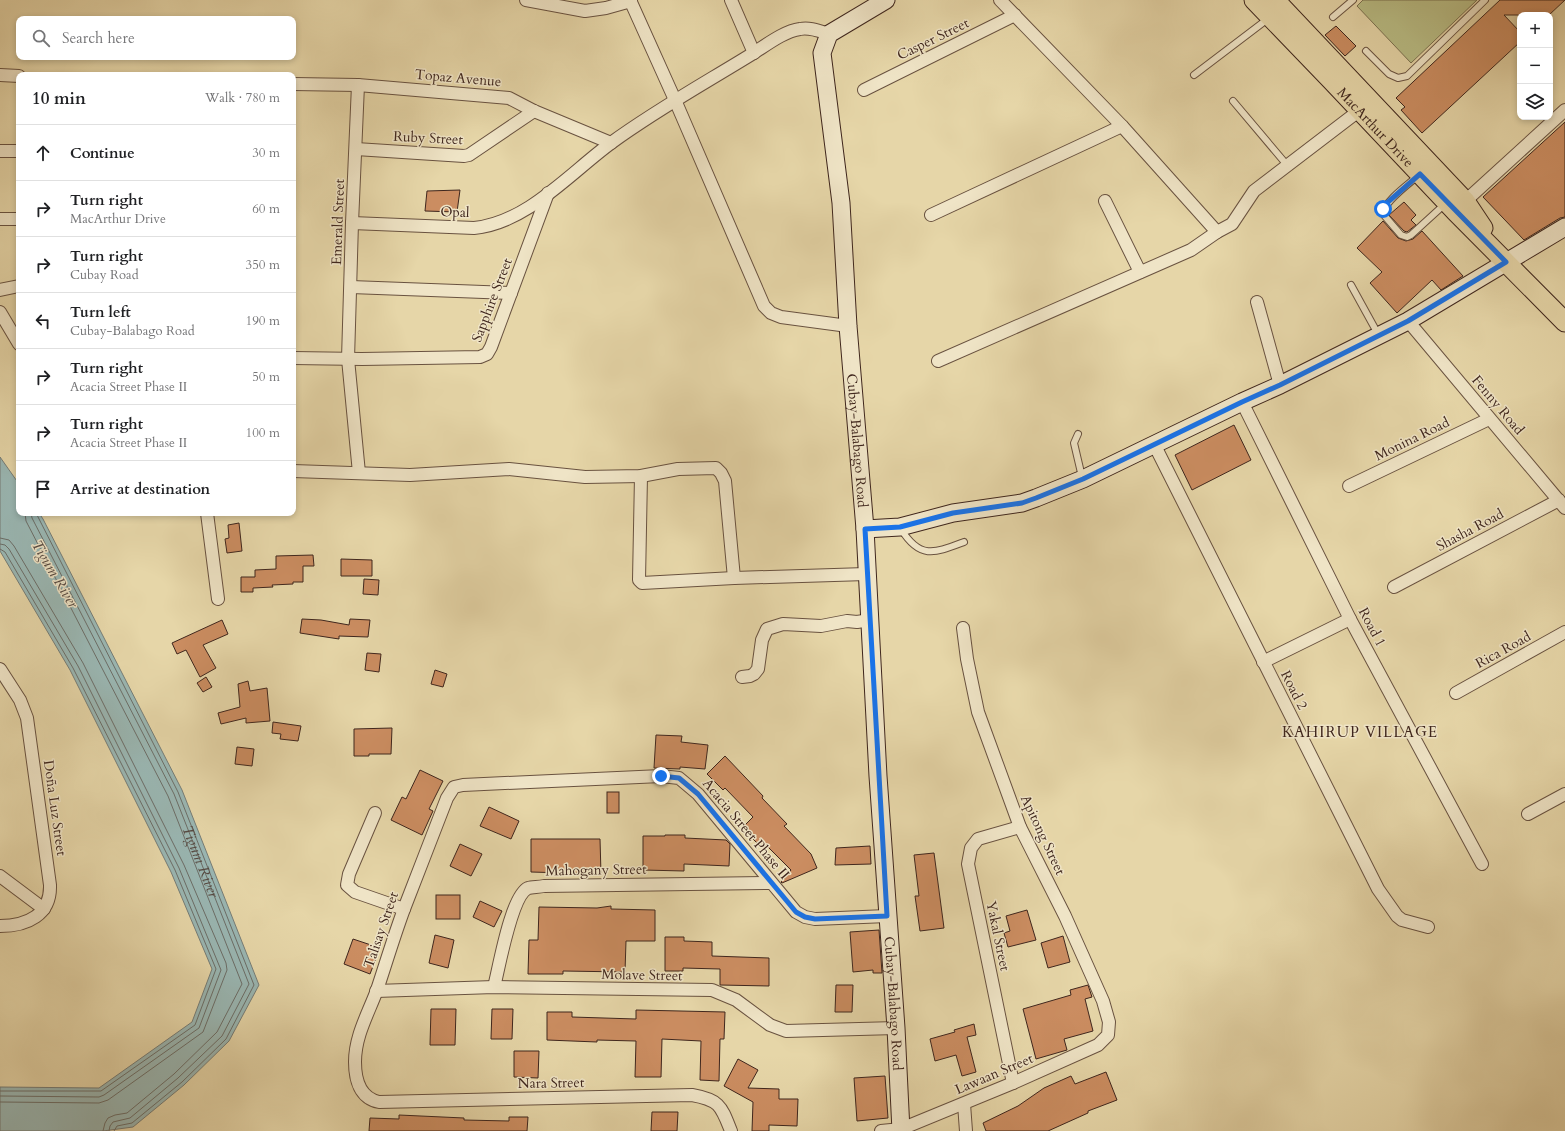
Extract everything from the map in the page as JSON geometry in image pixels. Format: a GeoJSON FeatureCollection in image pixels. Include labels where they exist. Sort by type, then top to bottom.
{"type":"FeatureCollection","features":[{"type":"Feature","properties":{"kind":"main road"},"geometry":{"type":"LineString","coordinates":[[829,34],[886,0]]}},
{"type":"Feature","properties":{"kind":"main road","name":"MacArthur Drive"},"geometry":{"type":"LineString","coordinates":[[1254,0],[1273,8],[1360,110],[1420,174],[1456,205]]}},
{"type":"Feature","properties":{"kind":"main road"},"geometry":{"type":"LineString","coordinates":[[1273,8],[1456,205],[1506,262],[1565,322]]}},
{"type":"Feature","properties":{"kind":"main road","name":"Cubay-Balabago Road"},"geometry":{"type":"LineString","coordinates":[[829,34],[822,54],[841,204],[848,326],[865,529],[866,574],[870,620],[878,776],[896,1028],[901,1130]]}},
{"type":"Feature","properties":{"kind":"main road"},"geometry":{"type":"LineString","coordinates":[[865,529],[900,527],[953,513],[1022,503],[1083,479],[1280,385],[1408,321],[1565,227]]}},
{"type":"Feature","properties":{"kind":"street"},"geometry":{"type":"LineString","coordinates":[[526,0],[585,11],[606,8],[630,1],[675,100],[764,306],[771,313],[781,317],[848,326]]}},
{"type":"Feature","properties":{"kind":"street"},"geometry":{"type":"LineString","coordinates":[[731,0],[754,54]]}},
{"type":"Feature","properties":{"kind":"street"},"geometry":{"type":"LineString","coordinates":[[1000,0],[1122,126],[1217,232]]}},
{"type":"Feature","properties":{"kind":"street","name":"Casper Street"},"geometry":{"type":"LineString","coordinates":[[864,90],[1015,15]]}},
{"type":"Feature","properties":{"kind":"street","name":"Opal"},"geometry":{"type":"LineString","coordinates":[[352,223],[474,228],[484,227],[500,222],[526,209],[611,143],[675,100],[754,54],[783,35],[799,29],[814,29],[829,34]]}},
{"type":"Feature","properties":{"kind":"street"},"geometry":{"type":"LineString","coordinates":[[0,75],[16,76]]}},
{"type":"Feature","properties":{"kind":"street","name":"Topaz Avenue"},"geometry":{"type":"LineString","coordinates":[[296,84],[358,85],[501,96],[516,101],[534,111],[611,143]]}},
{"type":"Feature","properties":{"kind":"street","name":"Emerald Street"},"geometry":{"type":"LineString","coordinates":[[358,85],[348,359],[359,473]]}},
{"type":"Feature","properties":{"kind":"street"},"geometry":{"type":"LineString","coordinates":[[938,361],[1190,250],[1232,224],[1254,191],[1360,110]]}},
{"type":"Feature","properties":{"kind":"street"},"geometry":{"type":"LineString","coordinates":[[1456,205],[1565,110]]}},
{"type":"Feature","properties":{"kind":"street","name":"Ruby Street"},"geometry":{"type":"LineString","coordinates":[[356,149],[464,156],[470,155],[534,111]]}},
{"type":"Feature","properties":{"kind":"street"},"geometry":{"type":"LineString","coordinates":[[931,215],[1122,126]]}},
{"type":"Feature","properties":{"kind":"street"},"geometry":{"type":"LineString","coordinates":[[0,151],[16,151]]}},
{"type":"Feature","properties":{"kind":"street","name":"Sapphire Street"},"geometry":{"type":"LineString","coordinates":[[296,358],[348,359],[480,357],[487,354],[492,347],[548,193]]}},
{"type":"Feature","properties":{"kind":"street"},"geometry":{"type":"LineString","coordinates":[[1105,201],[1140,272]]}},
{"type":"Feature","properties":{"kind":"street"},"geometry":{"type":"LineString","coordinates":[[0,219],[16,219]]}},
{"type":"Feature","properties":{"kind":"street"},"geometry":{"type":"LineString","coordinates":[[0,290],[16,287]]}},
{"type":"Feature","properties":{"kind":"street"},"geometry":{"type":"LineString","coordinates":[[351,287],[511,293]]}},
{"type":"Feature","properties":{"kind":"street"},"geometry":{"type":"LineString","coordinates":[[1257,302],[1280,385]]}},
{"type":"Feature","properties":{"kind":"street"},"geometry":{"type":"LineString","coordinates":[[0,312],[16,339]]}},
{"type":"Feature","properties":{"kind":"street","name":"Fenny Road"},"geometry":{"type":"LineString","coordinates":[[1408,321],[1562,504]]}},
{"type":"Feature","properties":{"kind":"street","name":"Road 1"},"geometry":{"type":"LineString","coordinates":[[1242,402],[1350,619],[1482,864]]}},
{"type":"Feature","properties":{"kind":"street","name":"Monina Road"},"geometry":{"type":"LineString","coordinates":[[1349,486],[1489,419]]}},
{"type":"Feature","properties":{"kind":"street","name":"Road 2"},"geometry":{"type":"LineString","coordinates":[[1154,444],[1378,889],[1397,916],[1402,920],[1428,927]]}},
{"type":"Feature","properties":{"kind":"street"},"geometry":{"type":"LineString","coordinates":[[296,471],[410,475],[509,469],[585,477],[641,476],[678,468],[716,468],[721,473],[725,481],[734,578]]}},
{"type":"Feature","properties":{"kind":"street"},"geometry":{"type":"LineString","coordinates":[[641,476],[639,580],[642,583],[734,578],[866,574]]}},
{"type":"Feature","properties":{"kind":"street","name":"Shasha Road"},"geometry":{"type":"LineString","coordinates":[[1394,587],[1562,504]]}},
{"type":"Feature","properties":{"kind":"street"},"geometry":{"type":"LineString","coordinates":[[207,516],[218,599]]}},
{"type":"Feature","properties":{"kind":"street"},"geometry":{"type":"LineString","coordinates":[[1263,662],[1350,619]]}},
{"type":"Feature","properties":{"kind":"street"},"geometry":{"type":"LineString","coordinates":[[742,677],[754,674],[758,669],[762,640],[767,629],[783,624],[821,626],[847,621],[857,622],[870,620]]}},
{"type":"Feature","properties":{"kind":"street","name":"Apitong Street"},"geometry":{"type":"LineString","coordinates":[[963,628],[978,712],[1020,827],[1065,916],[1103,1001],[1109,1022],[1108,1035],[1098,1045]]}},
{"type":"Feature","properties":{"kind":"street","name":"Rica Road"},"geometry":{"type":"LineString","coordinates":[[1456,693],[1565,632]]}},
{"type":"Feature","properties":{"kind":"street","name":"Doña Luz Street"},"geometry":{"type":"LineString","coordinates":[[0,669],[20,700],[28,718],[50,885],[50,896],[44,909]]}},
{"type":"Feature","properties":{"kind":"street","name":"Acacia Street Phase II"},"geometry":{"type":"LineString","coordinates":[[454,787],[463,785],[645,777],[679,778],[698,794],[796,912],[805,917],[815,919],[887,916]]}},
{"type":"Feature","properties":{"kind":"street","name":"Talisay Street"},"geometry":{"type":"LineString","coordinates":[[359,1088],[355,1062],[361,1026],[376,991],[404,909],[447,798],[454,787]]}},
{"type":"Feature","properties":{"kind":"street"},"geometry":{"type":"LineString","coordinates":[[1528,814],[1565,794]]}},
{"type":"Feature","properties":{"kind":"street"},"geometry":{"type":"LineString","coordinates":[[375,813],[349,874],[347,885],[355,892],[404,909]]}},
{"type":"Feature","properties":{"kind":"street","name":"Yakal Street"},"geometry":{"type":"LineString","coordinates":[[1013,1083],[968,864],[971,848],[978,839],[1020,827]]}},
{"type":"Feature","properties":{"kind":"street"},"geometry":{"type":"LineString","coordinates":[[0,876],[44,909],[36,917],[26,922],[0,926]]}},
{"type":"Feature","properties":{"kind":"street","name":"Mahogany Street"},"geometry":{"type":"LineString","coordinates":[[494,987],[512,915],[518,899],[527,888],[544,886],[771,883]]}},
{"type":"Feature","properties":{"kind":"street","name":"Molave Street"},"geometry":{"type":"LineString","coordinates":[[376,991],[494,987],[712,990],[736,1000],[770,1025],[786,1031],[896,1028]]}},
{"type":"Feature","properties":{"kind":"street","name":"Lawaan Street"},"geometry":{"type":"LineString","coordinates":[[901,1130],[1013,1083],[1098,1045]]}},
{"type":"Feature","properties":{"kind":"street","name":"Nara Street"},"geometry":{"type":"LineString","coordinates":[[359,1088],[372,1101],[379,1102],[692,1095],[707,1098],[716,1102],[724,1113],[732,1131]]}},
{"type":"Feature","properties":{"kind":"street"},"geometry":{"type":"LineString","coordinates":[[964,1104],[966,1131]]}},
{"type":"Feature","properties":{"kind":"street"},"geometry":{"type":"LineString","coordinates":[[881,1131],[901,1130]]}},
{"type":"Feature","properties":{"kind":"lane"},"geometry":{"type":"LineString","coordinates":[[1333,18],[1353,0]]}},
{"type":"Feature","properties":{"kind":"lane"},"geometry":{"type":"LineString","coordinates":[[1366,51],[1389,74],[1398,78],[1407,76],[1485,0]]}},
{"type":"Feature","properties":{"kind":"lane"},"geometry":{"type":"LineString","coordinates":[[1194,75],[1273,8]]}},
{"type":"Feature","properties":{"kind":"lane"},"geometry":{"type":"LineString","coordinates":[[1232,101],[1287,165]]}},
{"type":"Feature","properties":{"kind":"lane"},"geometry":{"type":"LineString","coordinates":[[1420,174],[1388,202],[1383,209],[1383,214],[1401,235],[1407,237],[1411,235],[1456,205]]}},
{"type":"Feature","properties":{"kind":"lane"},"geometry":{"type":"LineString","coordinates":[[1351,285],[1379,336]]}},
{"type":"Feature","properties":{"kind":"lane"},"geometry":{"type":"LineString","coordinates":[[1078,434],[1074,443],[1083,479]]}},
{"type":"Feature","properties":{"kind":"lane"},"geometry":{"type":"LineString","coordinates":[[900,527],[914,545],[930,552],[938,552],[964,542]]}},
{"type":"Feature","properties":{"kind":"green space"},"geometry":{"type":"Polygon","coordinates":[[[1363,0],[1477,0],[1411,63],[1357,6],[1363,0]]]}},
{"type":"Feature","properties":{"kind":"water","name":"Tigum River"},"geometry":{"type":"Polygon","coordinates":[[[0,457],[16,480],[16,516],[41,516],[43,519],[182,790],[259,985],[229,1041],[184,1085],[133,1127],[103,1131],[0,1131],[0,1087],[99,1088],[192,1022],[212,969],[171,872],[70,670],[0,551],[0,457]]]}},
{"type":"Feature","properties":{"kind":"building"},"geometry":{"type":"Polygon","coordinates":[[[1500,0],[1565,0],[1552,12],[1517,12],[1517,15],[1504,15],[1517,29],[1517,45],[1422,133],[1401,110],[1405,107],[1396,98],[1500,0]]]}},
{"type":"Feature","properties":{"kind":"building"},"geometry":{"type":"Polygon","coordinates":[[[1336,26],[1356,46],[1345,56],[1325,35],[1336,26]]]}},
{"type":"Feature","properties":{"kind":"building"},"geometry":{"type":"Polygon","coordinates":[[[1565,122],[1565,217],[1560,218],[1524,240],[1483,197],[1565,122]]]}},
{"type":"Feature","properties":{"kind":"building"},"geometry":{"type":"Polygon","coordinates":[[[460,190],[457,212],[425,211],[427,191],[460,190]]]}},
{"type":"Feature","properties":{"kind":"building"},"geometry":{"type":"Polygon","coordinates":[[[1404,202],[1416,215],[1411,220],[1416,225],[1407,232],[1404,231],[1389,215],[1404,202]]]}},
{"type":"Feature","properties":{"kind":"building"},"geometry":{"type":"Polygon","coordinates":[[[1383,221],[1398,238],[1406,241],[1413,239],[1422,231],[1463,276],[1441,290],[1432,280],[1397,313],[1370,283],[1382,272],[1357,248],[1383,221]]]}},
{"type":"Feature","properties":{"kind":"building"},"geometry":{"type":"Polygon","coordinates":[[[1234,425],[1251,460],[1192,490],[1175,455],[1234,425]]]}},
{"type":"Feature","properties":{"kind":"building"},"geometry":{"type":"Polygon","coordinates":[[[239,523],[242,551],[227,553],[225,539],[229,538],[228,525],[239,523]]]}},
{"type":"Feature","properties":{"kind":"building"},"geometry":{"type":"Polygon","coordinates":[[[313,555],[314,566],[303,566],[303,582],[272,585],[273,587],[253,588],[253,592],[241,592],[241,577],[255,577],[255,570],[276,569],[276,556],[313,555]]]}},
{"type":"Feature","properties":{"kind":"building"},"geometry":{"type":"Polygon","coordinates":[[[341,559],[372,560],[372,576],[341,576],[341,559]]]}},
{"type":"Feature","properties":{"kind":"building"},"geometry":{"type":"Polygon","coordinates":[[[364,579],[379,580],[378,595],[363,594],[364,579]]]}},
{"type":"Feature","properties":{"kind":"building"},"geometry":{"type":"Polygon","coordinates":[[[302,619],[321,620],[349,625],[350,619],[370,620],[368,637],[339,636],[339,639],[300,633],[302,619]]]}},
{"type":"Feature","properties":{"kind":"building"},"geometry":{"type":"Polygon","coordinates":[[[222,620],[228,634],[203,645],[216,668],[200,677],[186,650],[177,654],[172,643],[222,620]]]}},
{"type":"Feature","properties":{"kind":"building"},"geometry":{"type":"Polygon","coordinates":[[[367,653],[381,654],[379,672],[365,670],[367,653]]]}},
{"type":"Feature","properties":{"kind":"building"},"geometry":{"type":"Polygon","coordinates":[[[435,670],[447,674],[443,687],[431,684],[435,670]]]}},
{"type":"Feature","properties":{"kind":"building"},"geometry":{"type":"Polygon","coordinates":[[[206,677],[212,687],[203,692],[197,683],[206,677]]]}},
{"type":"Feature","properties":{"kind":"building"},"geometry":{"type":"Polygon","coordinates":[[[248,681],[250,691],[267,688],[270,721],[246,723],[246,718],[221,724],[218,713],[240,707],[238,684],[248,681]]]}},
{"type":"Feature","properties":{"kind":"building"},"geometry":{"type":"Polygon","coordinates":[[[273,722],[301,726],[298,741],[280,739],[281,734],[272,733],[273,722]]]}},
{"type":"Feature","properties":{"kind":"building"},"geometry":{"type":"Polygon","coordinates":[[[392,728],[391,754],[354,756],[354,729],[392,728]]]}},
{"type":"Feature","properties":{"kind":"building"},"geometry":{"type":"Polygon","coordinates":[[[656,735],[682,736],[681,742],[708,745],[705,769],[680,767],[680,769],[654,768],[656,735]]]}},
{"type":"Feature","properties":{"kind":"building"},"geometry":{"type":"Polygon","coordinates":[[[237,747],[254,749],[252,766],[235,764],[237,747]]]}},
{"type":"Feature","properties":{"kind":"building"},"geometry":{"type":"Polygon","coordinates":[[[725,756],[787,824],[784,826],[811,854],[817,868],[782,883],[781,882],[791,870],[766,845],[760,846],[744,830],[744,826],[753,817],[725,788],[723,790],[707,774],[725,756]]]}},
{"type":"Feature","properties":{"kind":"building"},"geometry":{"type":"Polygon","coordinates":[[[420,770],[443,781],[429,809],[433,811],[422,835],[391,820],[402,797],[406,799],[420,770]]]}},
{"type":"Feature","properties":{"kind":"building"},"geometry":{"type":"Polygon","coordinates":[[[607,792],[619,792],[619,813],[607,813],[607,792]]]}},
{"type":"Feature","properties":{"kind":"building"},"geometry":{"type":"Polygon","coordinates":[[[489,807],[519,821],[511,839],[480,826],[489,807]]]}},
{"type":"Feature","properties":{"kind":"building"},"geometry":{"type":"Polygon","coordinates":[[[685,835],[685,838],[726,840],[730,844],[729,866],[684,864],[684,871],[643,870],[643,836],[685,835]]]}},
{"type":"Feature","properties":{"kind":"building"},"geometry":{"type":"Polygon","coordinates":[[[531,839],[600,839],[601,874],[531,872],[531,839]]]}},
{"type":"Feature","properties":{"kind":"building"},"geometry":{"type":"Polygon","coordinates":[[[460,844],[482,854],[471,876],[450,866],[460,844]]]}},
{"type":"Feature","properties":{"kind":"building"},"geometry":{"type":"Polygon","coordinates":[[[870,846],[871,864],[835,865],[836,848],[870,846]]]}},
{"type":"Feature","properties":{"kind":"building"},"geometry":{"type":"Polygon","coordinates":[[[934,853],[944,928],[920,931],[915,896],[919,896],[914,855],[934,853]]]}},
{"type":"Feature","properties":{"kind":"building"},"geometry":{"type":"Polygon","coordinates":[[[436,895],[460,895],[460,919],[436,919],[436,895]]]}},
{"type":"Feature","properties":{"kind":"building"},"geometry":{"type":"Polygon","coordinates":[[[480,901],[502,911],[494,927],[473,917],[480,901]]]}},
{"type":"Feature","properties":{"kind":"building"},"geometry":{"type":"Polygon","coordinates":[[[611,906],[611,909],[655,910],[655,941],[626,941],[625,972],[563,971],[563,974],[528,974],[529,940],[538,940],[539,907],[597,908],[611,906]]]}},
{"type":"Feature","properties":{"kind":"building"},"geometry":{"type":"Polygon","coordinates":[[[1027,910],[1036,940],[1008,947],[1004,933],[1010,931],[1006,916],[1027,910]]]}},
{"type":"Feature","properties":{"kind":"building"},"geometry":{"type":"Polygon","coordinates":[[[879,930],[882,973],[873,973],[873,970],[853,972],[850,932],[879,930]]]}},
{"type":"Feature","properties":{"kind":"building"},"geometry":{"type":"Polygon","coordinates":[[[435,935],[454,940],[448,968],[429,963],[435,935]]]}},
{"type":"Feature","properties":{"kind":"building"},"geometry":{"type":"Polygon","coordinates":[[[1063,936],[1070,962],[1048,968],[1041,943],[1063,936]]]}},
{"type":"Feature","properties":{"kind":"building"},"geometry":{"type":"Polygon","coordinates":[[[665,937],[684,937],[684,941],[712,942],[712,956],[769,958],[769,986],[720,985],[720,969],[683,968],[683,971],[665,971],[665,937]]]}},
{"type":"Feature","properties":{"kind":"building"},"geometry":{"type":"Polygon","coordinates":[[[353,939],[380,948],[370,974],[344,964],[353,939]]]}},
{"type":"Feature","properties":{"kind":"building"},"geometry":{"type":"Polygon","coordinates":[[[836,985],[853,985],[852,1012],[835,1012],[836,985]]]}},
{"type":"Feature","properties":{"kind":"building"},"geometry":{"type":"Polygon","coordinates":[[[1088,985],[1092,997],[1085,999],[1093,1031],[1064,1039],[1067,1050],[1036,1059],[1023,1009],[1071,995],[1070,990],[1088,985]]]}},
{"type":"Feature","properties":{"kind":"building"},"geometry":{"type":"Polygon","coordinates":[[[431,1009],[456,1009],[455,1045],[430,1045],[431,1009]]]}},
{"type":"Feature","properties":{"kind":"building"},"geometry":{"type":"Polygon","coordinates":[[[492,1009],[513,1009],[512,1039],[491,1039],[492,1009]]]}},
{"type":"Feature","properties":{"kind":"building"},"geometry":{"type":"Polygon","coordinates":[[[636,1010],[725,1012],[724,1039],[720,1039],[719,1081],[700,1080],[701,1041],[662,1039],[661,1077],[635,1077],[636,1041],[597,1040],[597,1042],[547,1040],[547,1012],[572,1012],[572,1017],[636,1019],[636,1010]]]}},
{"type":"Feature","properties":{"kind":"building"},"geometry":{"type":"Polygon","coordinates":[[[974,1024],[976,1035],[967,1037],[976,1072],[962,1076],[956,1055],[935,1061],[930,1039],[955,1032],[954,1030],[974,1024]]]}},
{"type":"Feature","properties":{"kind":"building"},"geometry":{"type":"Polygon","coordinates":[[[514,1051],[539,1051],[538,1078],[514,1077],[514,1051]]]}},
{"type":"Feature","properties":{"kind":"building"},"geometry":{"type":"Polygon","coordinates":[[[738,1059],[758,1070],[748,1088],[779,1089],[779,1099],[798,1099],[797,1126],[769,1125],[769,1131],[752,1131],[753,1102],[724,1086],[738,1059]]]}},
{"type":"Feature","properties":{"kind":"building"},"geometry":{"type":"Polygon","coordinates":[[[1106,1072],[1117,1100],[1088,1111],[1088,1113],[1048,1131],[986,1131],[983,1123],[1018,1106],[1044,1088],[1071,1076],[1075,1084],[1106,1072]]]}},
{"type":"Feature","properties":{"kind":"building"},"geometry":{"type":"Polygon","coordinates":[[[885,1076],[888,1118],[857,1121],[854,1078],[885,1076]]]}},
{"type":"Feature","properties":{"kind":"building"},"geometry":{"type":"Polygon","coordinates":[[[652,1112],[678,1112],[677,1131],[651,1131],[652,1112]]]}},
{"type":"Feature","properties":{"kind":"building"},"geometry":{"type":"Polygon","coordinates":[[[399,1115],[464,1118],[464,1120],[509,1121],[509,1117],[528,1117],[527,1131],[369,1131],[370,1118],[399,1119],[399,1115]]]}},
{"type":"Feature","properties":{"kind":"district","name":"KAHIRUP VILLAGE"},"geometry":{"type":"Point","coordinates":[1360,732]}},
{"type":"Feature","properties":{"kind":"route"},"geometry":{"type":"LineString","coordinates":[[661,776],[679,778],[688,784],[698,794],[796,912],[805,917],[815,919],[887,916],[866,574],[865,529],[900,527],[953,513],[1022,503],[1083,479],[1280,385],[1408,321],[1506,262],[1420,174],[1388,202],[1383,209]]}}]}
